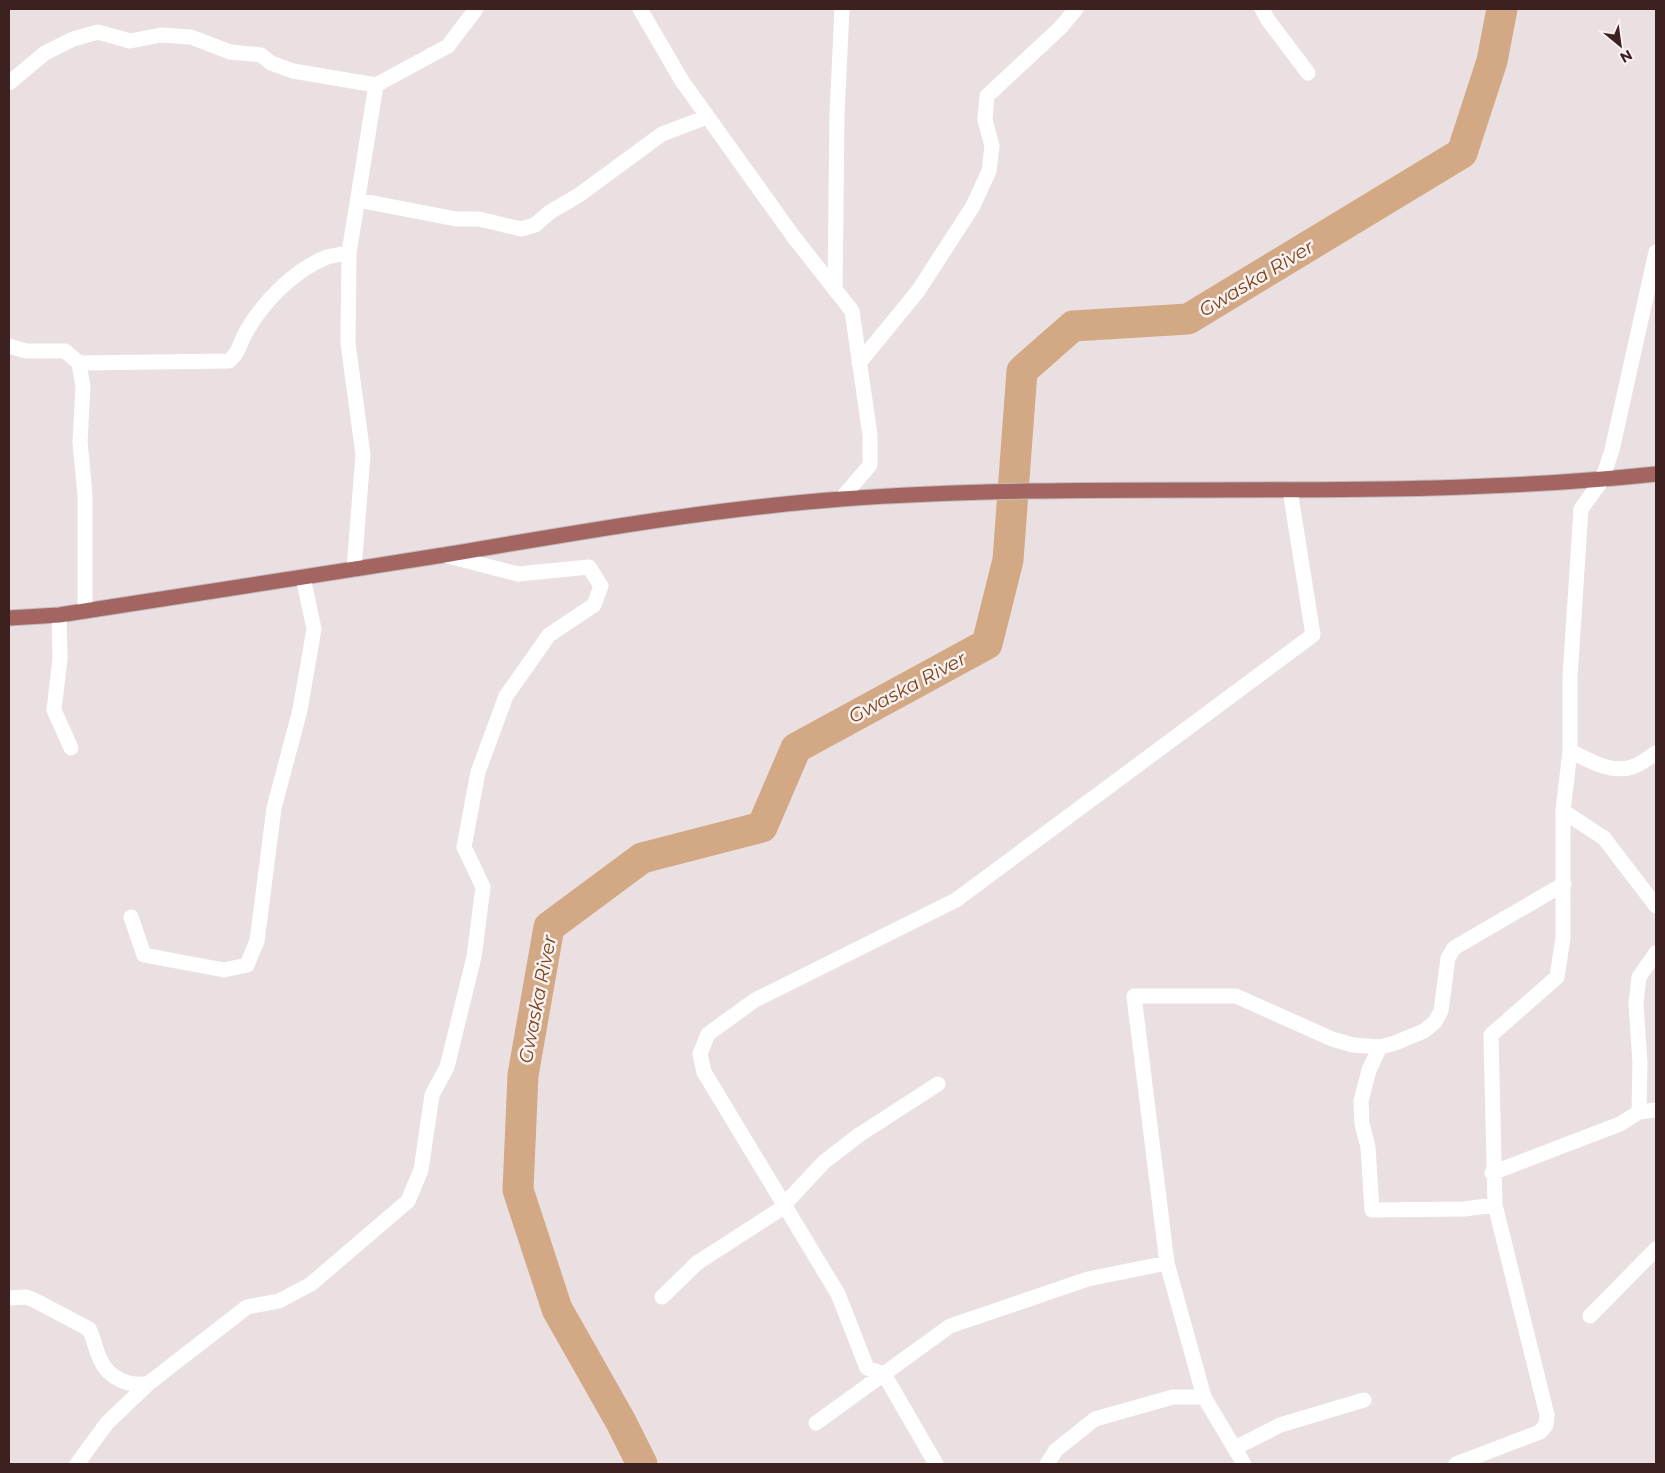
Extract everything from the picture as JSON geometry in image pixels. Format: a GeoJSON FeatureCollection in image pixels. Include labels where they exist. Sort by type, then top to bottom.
{"type":"FeatureCollection","features":[{"type":"Feature","properties":{"kind":"main road"},"geometry":{"type":"LineString","coordinates":[[9,618],[60,614],[657,520],[841,499],[975,493],[1290,490],[1602,480],[1656,474]]}},
{"type":"Feature","properties":{"kind":"street"},"geometry":{"type":"LineString","coordinates":[[9,83],[45,53],[73,39],[98,32],[130,41],[161,36],[192,38],[230,52],[262,55],[271,63],[293,70],[376,85],[448,46],[476,9]]}},
{"type":"Feature","properties":{"kind":"street"},"geometry":{"type":"LineString","coordinates":[[640,9],[682,81],[793,236],[852,311],[870,435],[870,465],[841,499]]}},
{"type":"Feature","properties":{"kind":"street"},"geometry":{"type":"LineString","coordinates":[[835,290],[837,114],[842,9]]}},
{"type":"Feature","properties":{"kind":"street"},"geometry":{"type":"LineString","coordinates":[[859,363],[918,291],[973,206],[989,171],[992,146],[985,120],[987,96],[1061,27],[1076,9]]}},
{"type":"Feature","properties":{"kind":"street"},"geometry":{"type":"LineString","coordinates":[[1262,9],[1268,20],[1308,73]]}},
{"type":"Feature","properties":{"kind":"street"},"geometry":{"type":"LineString","coordinates":[[354,569],[363,455],[348,343],[349,253],[376,85]]}},
{"type":"Feature","properties":{"kind":"street"},"geometry":{"type":"LineString","coordinates":[[358,200],[456,219],[479,218],[521,229],[535,224],[550,212],[580,195],[662,134],[707,116]]}},
{"type":"Feature","properties":{"kind":"street"},"geometry":{"type":"LineString","coordinates":[[1456,1464],[1540,1432],[1546,1425],[1547,1415],[1495,1204],[1492,1174],[1491,1036],[1556,977],[1563,938],[1563,811],[1570,751],[1570,677],[1581,509],[1602,480],[1612,450],[1656,252]]}},
{"type":"Feature","properties":{"kind":"street"},"geometry":{"type":"LineString","coordinates":[[79,363],[230,361],[239,352],[245,333],[269,299],[301,272],[327,257],[349,253]]}},
{"type":"Feature","properties":{"kind":"street"},"geometry":{"type":"LineString","coordinates":[[9,346],[26,351],[65,351],[79,363],[83,387],[80,442],[85,495],[85,610]]}},
{"type":"Feature","properties":{"kind":"street"},"geometry":{"type":"LineString","coordinates":[[936,1464],[884,1374],[867,1368],[838,1294],[704,1072],[700,1054],[708,1034],[755,1000],[956,900],[1313,635],[1290,490]]}},
{"type":"Feature","properties":{"kind":"street"},"geometry":{"type":"LineString","coordinates":[[77,1464],[107,1423],[149,1383],[247,1307],[279,1301],[311,1284],[408,1201],[421,1170],[432,1095],[447,1067],[474,957],[483,887],[464,847],[478,772],[506,696],[549,635],[594,605],[601,586],[589,567],[518,574],[444,555]]}},
{"type":"Feature","properties":{"kind":"street"},"geometry":{"type":"LineString","coordinates":[[131,917],[144,955],[224,970],[246,965],[257,941],[274,808],[300,710],[314,629],[303,577]]}},
{"type":"Feature","properties":{"kind":"street"},"geometry":{"type":"LineString","coordinates":[[60,614],[60,659],[54,710],[71,748]]}},
{"type":"Feature","properties":{"kind":"street"},"geometry":{"type":"LineString","coordinates":[[1570,751],[1602,767],[1616,768],[1632,767],[1656,753]]}},
{"type":"Feature","properties":{"kind":"street"},"geometry":{"type":"LineString","coordinates":[[1563,811],[1604,838],[1656,906]]}},
{"type":"Feature","properties":{"kind":"street"},"geometry":{"type":"LineString","coordinates":[[1244,1464],[1204,1397],[1168,1263],[1134,996],[1236,996],[1332,1039],[1353,1045],[1380,1047],[1395,1044],[1424,1031],[1435,1022],[1441,1011],[1448,958],[1454,948],[1564,884]]}},
{"type":"Feature","properties":{"kind":"street"},"geometry":{"type":"LineString","coordinates":[[1639,1112],[1640,1063],[1636,1003],[1639,976],[1656,953]]}},
{"type":"Feature","properties":{"kind":"street"},"geometry":{"type":"LineString","coordinates":[[1380,1047],[1369,1070],[1361,1101],[1362,1124],[1368,1147],[1372,1210],[1464,1210],[1495,1204]]}},
{"type":"Feature","properties":{"kind":"street"},"geometry":{"type":"LineString","coordinates":[[662,1297],[697,1263],[779,1210],[783,1203],[824,1162],[859,1135],[938,1084]]}},
{"type":"Feature","properties":{"kind":"street"},"geometry":{"type":"LineString","coordinates":[[1492,1174],[1620,1124],[1639,1112],[1656,1110]]}},
{"type":"Feature","properties":{"kind":"street"},"geometry":{"type":"LineString","coordinates":[[1590,1316],[1656,1249]]}},
{"type":"Feature","properties":{"kind":"street"},"geometry":{"type":"LineString","coordinates":[[816,1423],[950,1326],[1088,1279],[1168,1263]]}},
{"type":"Feature","properties":{"kind":"street"},"geometry":{"type":"LineString","coordinates":[[9,1298],[26,1297],[34,1300],[89,1329],[100,1361],[113,1376],[137,1386],[149,1383]]}},
{"type":"Feature","properties":{"kind":"street"},"geometry":{"type":"LineString","coordinates":[[1047,1464],[1056,1450],[1095,1420],[1174,1397],[1204,1397]]}},
{"type":"Feature","properties":{"kind":"street"},"geometry":{"type":"LineString","coordinates":[[1235,1448],[1280,1425],[1364,1400]]}},
{"type":"Feature","properties":{"kind":"waterway","name":"Gwaska River"},"geometry":{"type":"LineString","coordinates":[[642,1464],[621,1422],[557,1309],[518,1190],[523,1075],[549,927],[642,858],[762,827],[796,748],[987,644],[1008,560],[1022,371],[1073,326],[1188,319],[1462,153],[1492,61],[1502,9]]}}]}
